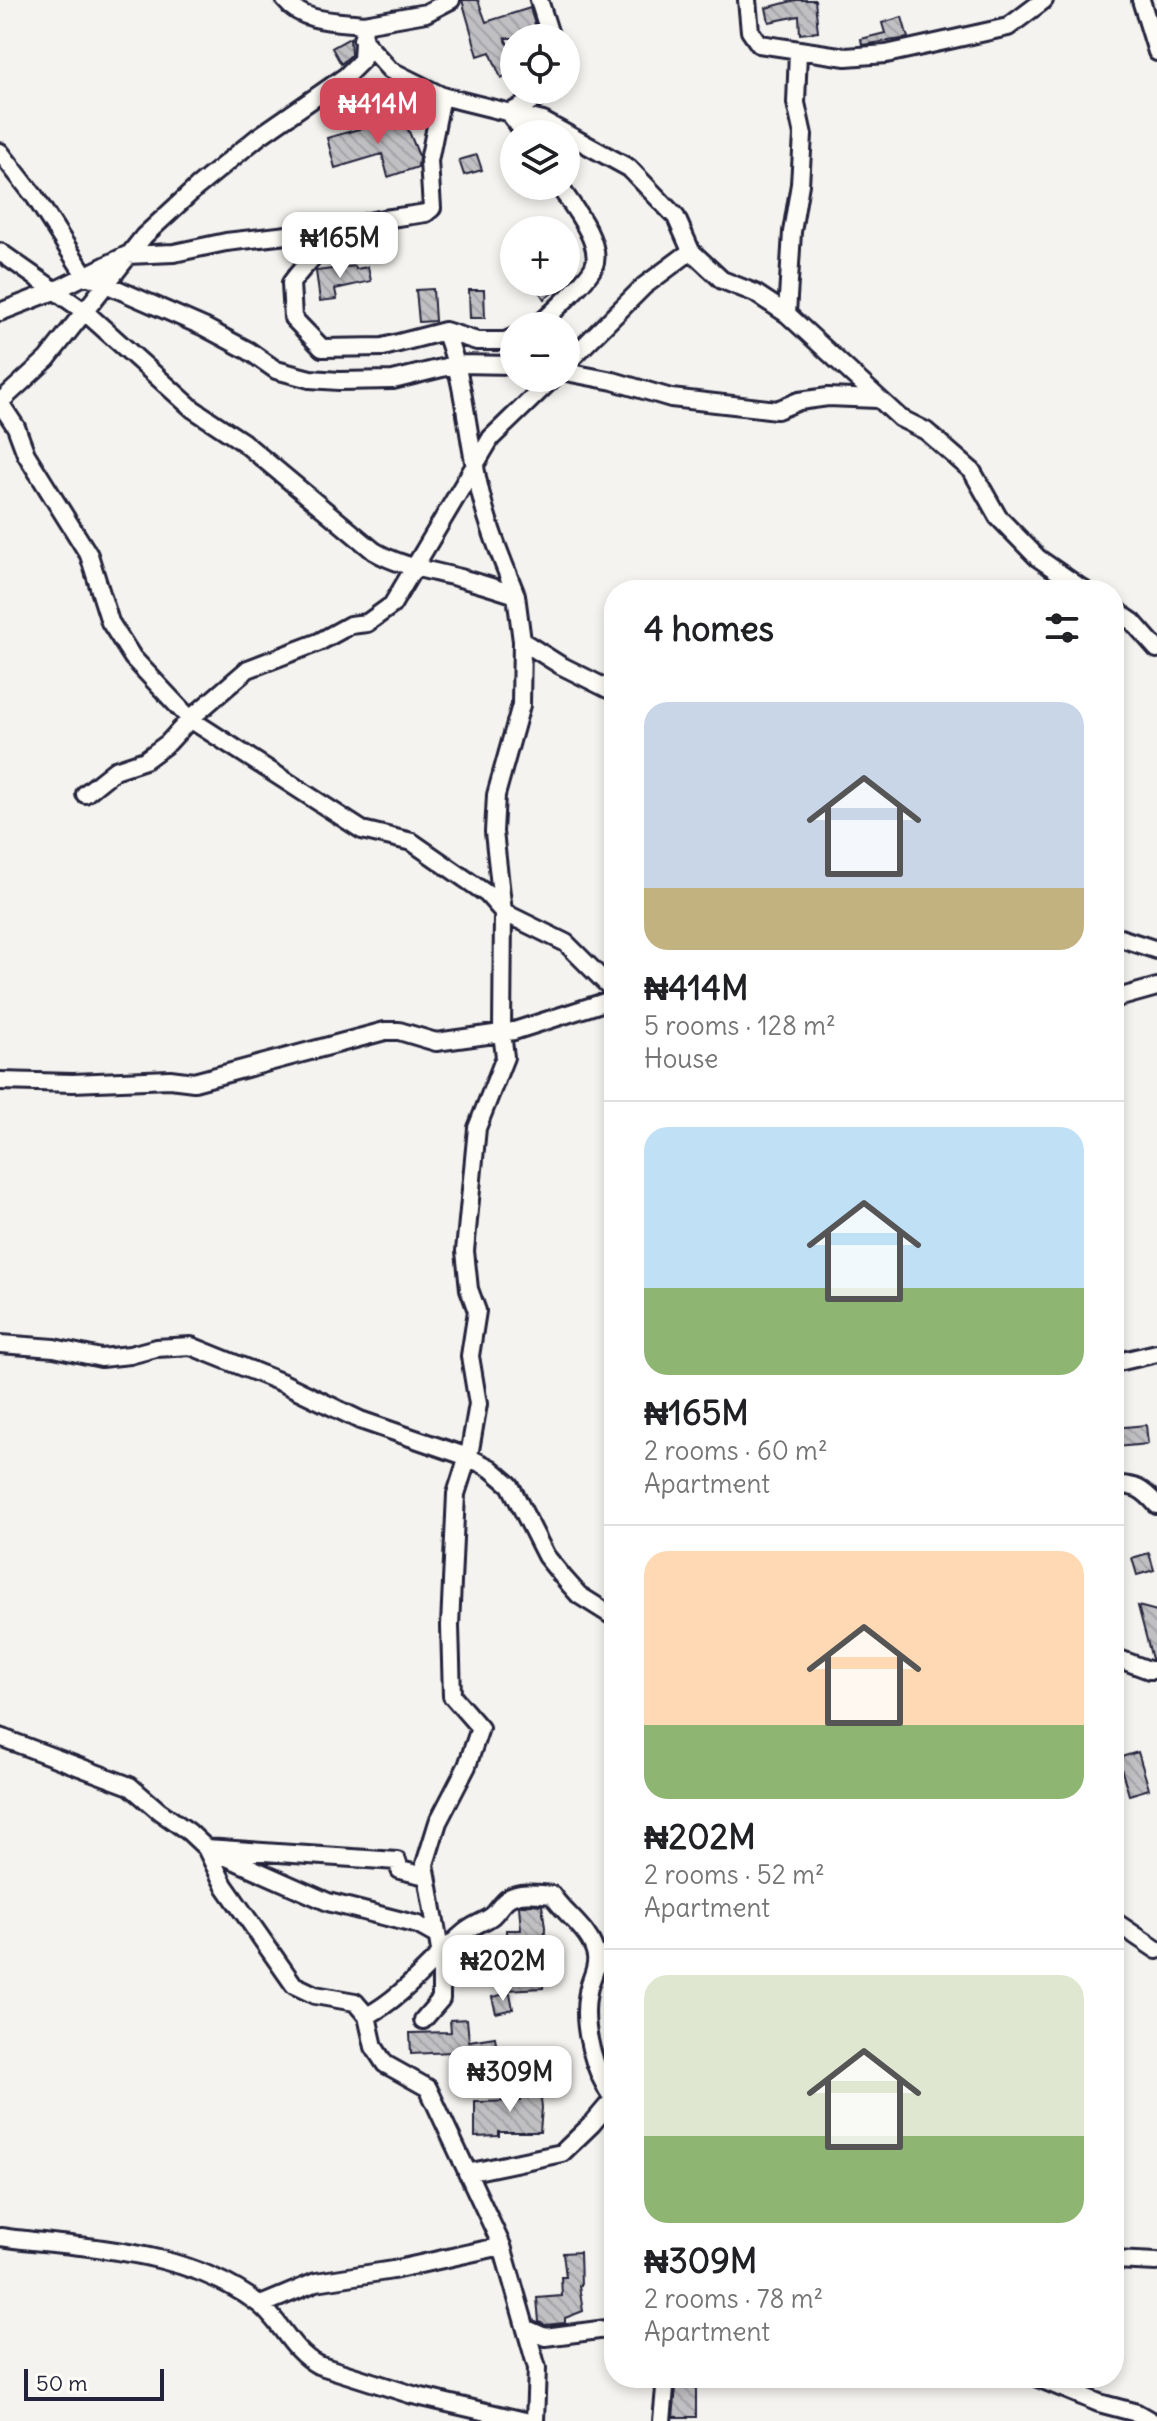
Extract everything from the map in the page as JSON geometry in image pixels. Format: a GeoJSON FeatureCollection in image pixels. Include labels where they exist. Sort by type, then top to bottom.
{"type":"FeatureCollection","features":[{"type":"Feature","properties":{"kind":"street"},"geometry":{"type":"LineString","coordinates":[[285,0],[290,7],[312,19],[363,31],[426,13],[451,0]]}},
{"type":"Feature","properties":{"kind":"street"},"geometry":{"type":"LineString","coordinates":[[539,0],[547,24]]}},
{"type":"Feature","properties":{"kind":"street"},"geometry":{"type":"LineString","coordinates":[[747,0],[750,31],[759,44],[846,57],[886,54],[1008,27],[1044,0]]}},
{"type":"Feature","properties":{"kind":"street"},"geometry":{"type":"LineString","coordinates":[[1141,0],[1157,52]]}},
{"type":"Feature","properties":{"kind":"street"},"geometry":{"type":"LineString","coordinates":[[363,31],[390,70],[442,96],[543,121],[629,168],[676,217],[691,251],[722,280],[755,293],[787,314],[900,418],[926,431],[972,471],[998,517],[1038,558],[1070,580]]}},
{"type":"Feature","properties":{"kind":"street"},"geometry":{"type":"LineString","coordinates":[[363,31],[362,60],[346,76],[258,137],[197,187],[127,255],[47,359],[0,403],[16,427],[26,454],[89,555],[110,622],[133,658],[190,719],[362,830],[412,842],[487,894],[503,912],[566,943],[604,981]]}},
{"type":"Feature","properties":{"kind":"street"},"geometry":{"type":"LineString","coordinates":[[787,314],[803,135],[796,103],[798,51]]}},
{"type":"Feature","properties":{"kind":"street"},"geometry":{"type":"LineString","coordinates":[[0,312],[54,291],[127,255],[174,253],[226,242],[351,228],[426,213],[432,208],[429,161],[442,96]]}},
{"type":"Feature","properties":{"kind":"street"},"geometry":{"type":"LineString","coordinates":[[509,113],[526,104]]}},
{"type":"Feature","properties":{"kind":"street"},"geometry":{"type":"LineString","coordinates":[[509,113],[514,120]]}},
{"type":"Feature","properties":{"kind":"street"},"geometry":{"type":"LineString","coordinates":[[0,152],[35,197],[85,275],[204,327],[249,351],[276,370],[310,379],[393,380],[458,364],[500,365]]}},
{"type":"Feature","properties":{"kind":"street"},"geometry":{"type":"LineString","coordinates":[[553,312],[594,265],[595,248],[569,200]]}},
{"type":"Feature","properties":{"kind":"street"},"geometry":{"type":"LineString","coordinates":[[351,228],[302,268],[291,283],[293,318],[322,348],[383,347],[445,331],[477,341],[500,341]]}},
{"type":"Feature","properties":{"kind":"street"},"geometry":{"type":"LineString","coordinates":[[580,350],[644,286],[691,251]]}},
{"type":"Feature","properties":{"kind":"street"},"geometry":{"type":"LineString","coordinates":[[0,252],[84,311],[193,409],[243,442],[374,551],[416,568],[516,595]]}},
{"type":"Feature","properties":{"kind":"street"},"geometry":{"type":"LineString","coordinates":[[423,2020],[441,1999],[441,1956],[425,1864],[438,1822],[467,1766],[480,1728],[452,1696],[450,1626],[456,1494],[468,1457],[478,1404],[470,1356],[477,1311],[469,1289],[465,1251],[477,1128],[505,1057],[502,1033],[503,912],[494,820],[496,795],[521,705],[522,641],[516,595],[490,528],[459,387],[458,364],[445,331]]}},
{"type":"Feature","properties":{"kind":"street"},"geometry":{"type":"LineString","coordinates":[[580,375],[671,398],[777,410],[799,401],[828,397],[878,399]]}},
{"type":"Feature","properties":{"kind":"street"},"geometry":{"type":"LineString","coordinates":[[85,794],[115,770],[145,760],[168,743],[190,719],[248,669],[319,642],[350,625],[367,623],[392,605],[491,438],[539,392]]}},
{"type":"Feature","properties":{"kind":"street"},"geometry":{"type":"LineString","coordinates":[[1124,616],[1157,649]]}},
{"type":"Feature","properties":{"kind":"street"},"geometry":{"type":"LineString","coordinates":[[522,641],[604,687]]}},
{"type":"Feature","properties":{"kind":"street"},"geometry":{"type":"LineString","coordinates":[[1124,939],[1157,950]]}},
{"type":"Feature","properties":{"kind":"street"},"geometry":{"type":"LineString","coordinates":[[1124,996],[1157,987]]}},
{"type":"Feature","properties":{"kind":"street"},"geometry":{"type":"LineString","coordinates":[[0,1081],[73,1083],[170,1079],[194,1082],[385,1031],[399,1031],[436,1042],[502,1033],[604,1002]]}},
{"type":"Feature","properties":{"kind":"street"},"geometry":{"type":"LineString","coordinates":[[0,1344],[54,1348],[101,1358],[156,1348],[191,1346],[283,1383],[360,1420],[468,1457],[490,1468],[510,1485],[546,1556],[579,1595],[604,1611]]}},
{"type":"Feature","properties":{"kind":"street"},"geometry":{"type":"LineString","coordinates":[[1124,1361],[1157,1353]]}},
{"type":"Feature","properties":{"kind":"street"},"geometry":{"type":"LineString","coordinates":[[1124,1484],[1142,1489],[1157,1505]]}},
{"type":"Feature","properties":{"kind":"street"},"geometry":{"type":"LineString","coordinates":[[1124,1660],[1155,1670]]}},
{"type":"Feature","properties":{"kind":"street"},"geometry":{"type":"LineString","coordinates":[[0,1737],[130,1786],[206,1848],[328,1902],[418,1925],[436,1935]]}},
{"type":"Feature","properties":{"kind":"street"},"geometry":{"type":"LineString","coordinates":[[206,1848],[397,1861],[400,1870],[426,1876]]}},
{"type":"Feature","properties":{"kind":"street"},"geometry":{"type":"LineString","coordinates":[[206,1848],[224,1885],[294,1985],[315,1995],[355,2002],[367,2016],[374,2047],[385,2064],[428,2088],[502,2246],[537,2368],[535,2421]]}},
{"type":"Feature","properties":{"kind":"street"},"geometry":{"type":"LineString","coordinates":[[367,2016],[391,2003],[403,1988],[426,1972],[466,1931],[493,1915],[509,1897],[552,1895],[586,1934],[596,1955],[595,1973],[588,1992],[588,2026],[595,2068],[604,2083]]}},
{"type":"Feature","properties":{"kind":"street"},"geometry":{"type":"LineString","coordinates":[[1124,1928],[1157,1950]]}},
{"type":"Feature","properties":{"kind":"street"},"geometry":{"type":"LineString","coordinates":[[467,2173],[562,2153],[604,2110]]}},
{"type":"Feature","properties":{"kind":"street"},"geometry":{"type":"LineString","coordinates":[[0,2237],[155,2257],[190,2268],[261,2305],[304,2358],[318,2365],[413,2395],[525,2421]]}},
{"type":"Feature","properties":{"kind":"street"},"geometry":{"type":"LineString","coordinates":[[261,2305],[316,2282],[393,2270],[502,2246]]}},
{"type":"Feature","properties":{"kind":"street"},"geometry":{"type":"LineString","coordinates":[[1124,2260],[1157,2262]]}},
{"type":"Feature","properties":{"kind":"street"},"geometry":{"type":"LineString","coordinates":[[527,2329],[545,2337],[604,2329]]}},
{"type":"Feature","properties":{"kind":"street"},"geometry":{"type":"LineString","coordinates":[[662,2421],[665,2388]]}},
{"type":"Feature","properties":{"kind":"street"},"geometry":{"type":"LineString","coordinates":[[1062,2388],[1137,2413],[1151,2421]]}},
{"type":"Feature","properties":{"kind":"building"},"geometry":{"type":"Polygon","coordinates":[[[462,0],[478,0],[486,22],[530,8],[535,24],[500,24],[500,76],[490,52],[478,56],[462,0]]]}},
{"type":"Feature","properties":{"kind":"building"},"geometry":{"type":"Polygon","coordinates":[[[796,0],[815,0],[818,32],[800,34],[799,16],[769,22],[766,8],[796,0]]]}},
{"type":"Feature","properties":{"kind":"building"},"geometry":{"type":"Polygon","coordinates":[[[902,17],[908,38],[862,45],[861,39],[885,33],[882,23],[902,17]]]}},
{"type":"Feature","properties":{"kind":"building"},"geometry":{"type":"Polygon","coordinates":[[[350,38],[351,55],[341,64],[332,48],[350,38]]]}},
{"type":"Feature","properties":{"kind":"building"},"geometry":{"type":"Polygon","coordinates":[[[401,112],[419,156],[418,167],[388,177],[382,154],[335,168],[327,138],[387,121],[386,117],[401,112]]]}},
{"type":"Feature","properties":{"kind":"building"},"geometry":{"type":"Polygon","coordinates":[[[477,155],[482,170],[464,175],[459,160],[477,155]]]}},
{"type":"Feature","properties":{"kind":"building"},"geometry":{"type":"Polygon","coordinates":[[[355,266],[356,269],[368,267],[371,281],[335,289],[337,299],[320,301],[316,271],[355,266]]]}},
{"type":"Feature","properties":{"kind":"building"},"geometry":{"type":"Polygon","coordinates":[[[433,289],[435,321],[419,322],[416,290],[433,289]]]}},
{"type":"Feature","properties":{"kind":"building"},"geometry":{"type":"Polygon","coordinates":[[[469,290],[484,290],[485,318],[470,318],[469,290]]]}},
{"type":"Feature","properties":{"kind":"building"},"geometry":{"type":"Polygon","coordinates":[[[1146,1425],[1148,1444],[1124,1446],[1124,1427],[1146,1425]]]}},
{"type":"Feature","properties":{"kind":"building"},"geometry":{"type":"Polygon","coordinates":[[[1149,1553],[1154,1570],[1137,1575],[1132,1558],[1149,1553]]]}},
{"type":"Feature","properties":{"kind":"building"},"geometry":{"type":"Polygon","coordinates":[[[1138,1606],[1157,1611],[1157,1659],[1152,1659],[1138,1606]]]}},
{"type":"Feature","properties":{"kind":"building"},"geometry":{"type":"Polygon","coordinates":[[[1138,1752],[1149,1789],[1129,1795],[1124,1778],[1124,1756],[1138,1752]]]}},
{"type":"Feature","properties":{"kind":"building"},"geometry":{"type":"Polygon","coordinates":[[[542,1905],[545,1927],[543,1988],[507,1990],[503,1957],[506,1957],[506,1930],[521,1930],[519,1906],[542,1905]]]}},
{"type":"Feature","properties":{"kind":"building"},"geometry":{"type":"Polygon","coordinates":[[[510,1993],[513,2009],[496,2013],[492,1997],[510,1993]]]}},
{"type":"Feature","properties":{"kind":"building"},"geometry":{"type":"Polygon","coordinates":[[[467,2019],[469,2041],[495,2037],[498,2056],[453,2058],[452,2052],[411,2054],[410,2033],[451,2032],[450,2020],[467,2019]]]}},
{"type":"Feature","properties":{"kind":"building"},"geometry":{"type":"Polygon","coordinates":[[[539,2084],[542,2108],[540,2132],[499,2132],[499,2136],[475,2137],[475,2102],[521,2101],[519,2086],[539,2084]]]}},
{"type":"Feature","properties":{"kind":"building"},"geometry":{"type":"Polygon","coordinates":[[[580,2252],[579,2286],[583,2311],[565,2318],[565,2323],[545,2325],[539,2322],[537,2298],[562,2296],[561,2277],[566,2277],[563,2253],[580,2252]]]}},
{"type":"Feature","properties":{"kind":"building"},"geometry":{"type":"Polygon","coordinates":[[[676,2388],[696,2388],[696,2417],[673,2417],[676,2388]]]}}]}
